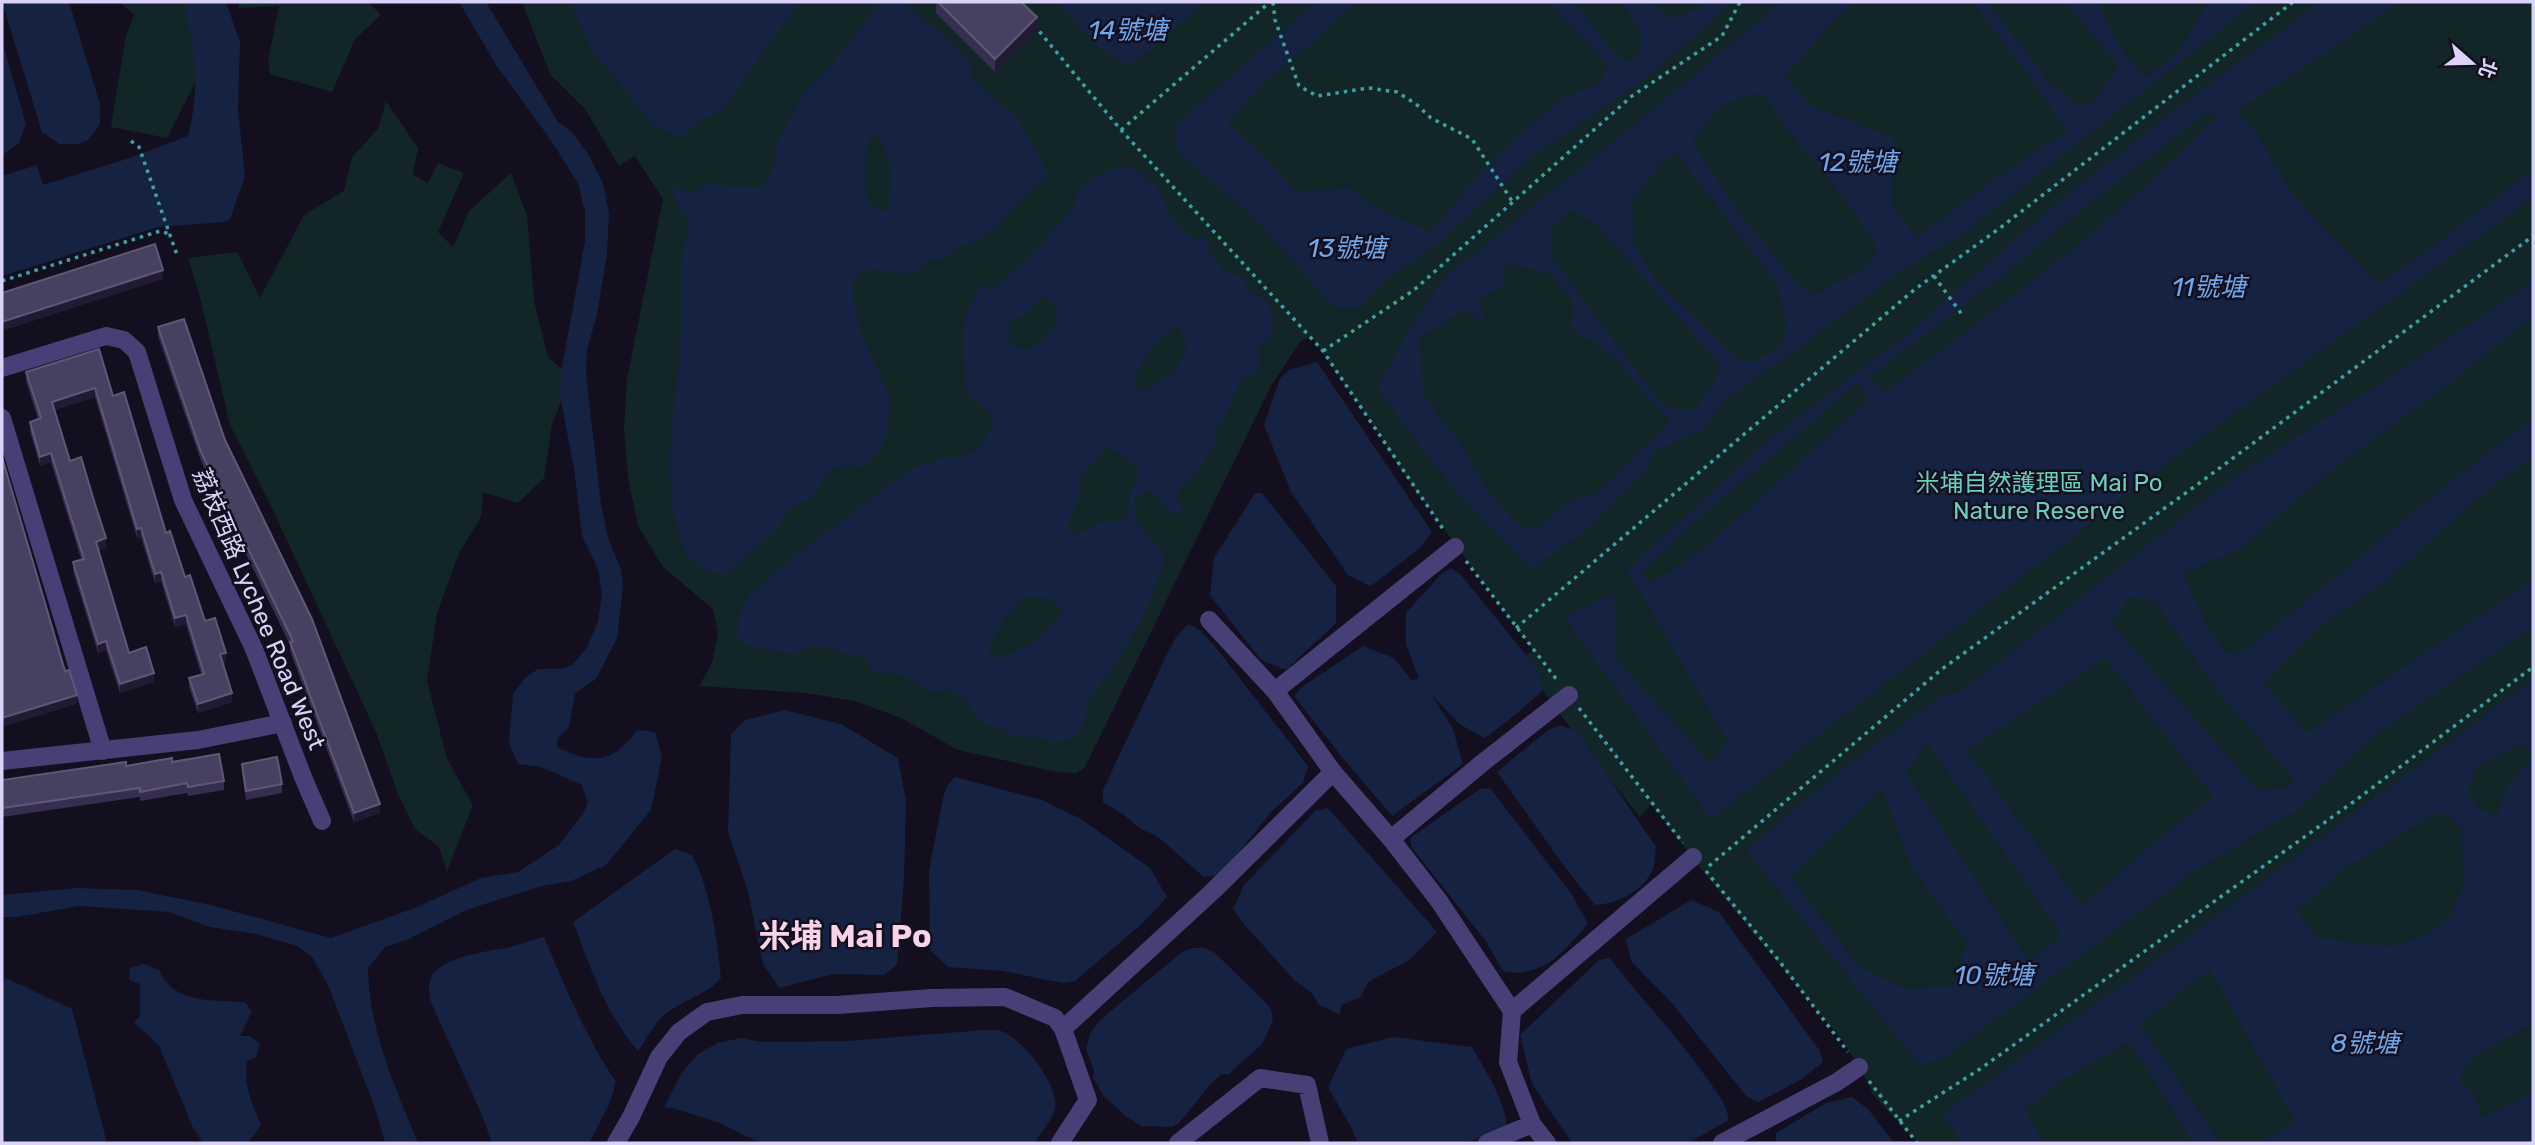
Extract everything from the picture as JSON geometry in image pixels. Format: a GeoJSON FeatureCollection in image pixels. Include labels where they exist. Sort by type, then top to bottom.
{"type":"FeatureCollection","features":[{"type":"Feature","properties":{"kind":"street","name":"荔枝西路 Lychee Road West"},"geometry":{"type":"LineString","coordinates":[[2,368],[98,338],[116,337],[124,340],[137,352],[183,500],[254,649],[322,821]]}},
{"type":"Feature","properties":{"kind":"street"},"geometry":{"type":"LineString","coordinates":[[2,418],[103,751]]}},
{"type":"Feature","properties":{"kind":"street"},"geometry":{"type":"LineString","coordinates":[[1275,691],[1455,547]]}},
{"type":"Feature","properties":{"kind":"street"},"geometry":{"type":"LineString","coordinates":[[1209,620],[1275,691],[1333,772],[1391,839],[1439,901],[1511,1011],[1508,1062],[1532,1124],[1547,1143]]}},
{"type":"Feature","properties":{"kind":"street"},"geometry":{"type":"LineString","coordinates":[[1391,839],[1569,695]]}},
{"type":"Feature","properties":{"kind":"street"},"geometry":{"type":"LineString","coordinates":[[2,761],[198,740],[283,723]]}},
{"type":"Feature","properties":{"kind":"street"},"geometry":{"type":"LineString","coordinates":[[1063,1029],[1213,891],[1333,772]]}},
{"type":"Feature","properties":{"kind":"street"},"geometry":{"type":"LineString","coordinates":[[1511,1011],[1699,863]]}},
{"type":"Feature","properties":{"kind":"street"},"geometry":{"type":"LineString","coordinates":[[615,1143],[631,1117],[659,1057],[679,1032],[707,1012],[742,1005],[837,1005],[932,998],[1004,997],[1055,1018],[1063,1029],[1088,1100],[1060,1143]]}},
{"type":"Feature","properties":{"kind":"street"},"geometry":{"type":"LineString","coordinates":[[1722,1143],[1837,1082],[1859,1067]]}},
{"type":"Feature","properties":{"kind":"street"},"geometry":{"type":"LineString","coordinates":[[1178,1143],[1260,1079],[1307,1085],[1320,1143]]}},
{"type":"Feature","properties":{"kind":"street"},"geometry":{"type":"LineString","coordinates":[[1487,1143],[1532,1124]]}},
{"type":"Feature","properties":{"kind":"path"},"geometry":{"type":"LineString","coordinates":[[1121,130],[1271,2],[1300,86],[1317,96],[1368,88],[1397,92],[1431,118],[1472,139],[1512,201]]}},
{"type":"Feature","properties":{"kind":"path"},"geometry":{"type":"LineString","coordinates":[[1323,351],[1414,290],[1632,96],[1721,36],[1740,2]]}},
{"type":"Feature","properties":{"kind":"path"},"geometry":{"type":"LineString","coordinates":[[1516,628],[1934,276],[2293,2]]}},
{"type":"Feature","properties":{"kind":"path"},"geometry":{"type":"LineString","coordinates":[[1028,18],[1121,130],[1323,351],[1455,547],[1699,863],[1780,962],[1916,1143]]}},
{"type":"Feature","properties":{"kind":"path"},"geometry":{"type":"LineString","coordinates":[[131,141],[139,147],[177,255]]}},
{"type":"Feature","properties":{"kind":"path"},"geometry":{"type":"LineString","coordinates":[[2,281],[160,231],[170,234]]}},
{"type":"Feature","properties":{"kind":"path"},"geometry":{"type":"LineString","coordinates":[[1699,863],[1942,669],[2205,479],[2533,236]]}},
{"type":"Feature","properties":{"kind":"path"},"geometry":{"type":"LineString","coordinates":[[1934,276],[1963,316]]}},
{"type":"Feature","properties":{"kind":"path"},"geometry":{"type":"LineString","coordinates":[[1899,1121],[1991,1061],[2356,800],[2533,667]]}},
{"type":"Feature","properties":{"kind":"green space"},"geometry":{"type":"Polygon","coordinates":[[[120,2],[206,2],[218,38],[167,138],[111,127],[126,35],[134,15],[120,2]]]}},
{"type":"Feature","properties":{"kind":"green space"},"geometry":{"type":"Polygon","coordinates":[[[238,2],[368,2],[381,15],[355,39],[332,92],[270,74],[268,61],[279,6],[239,8],[238,2]]]}},
{"type":"Feature","properties":{"kind":"green space","name":"米埔自然護理區 Mai Po Nature Reserve"},"geometry":{"type":"Polygon","coordinates":[[[522,2],[2533,2],[2533,1143],[1918,1143],[1873,1095],[1845,1044],[1651,804],[1640,817],[1587,751],[1521,660],[1533,650],[1403,473],[1311,336],[1300,342],[1271,386],[1085,767],[1077,773],[1057,772],[958,750],[901,718],[855,701],[806,693],[699,686],[712,663],[718,634],[713,609],[663,567],[638,526],[628,477],[624,428],[627,379],[663,199],[635,156],[619,166],[585,109],[550,74],[522,2]]]}},
{"type":"Feature","properties":{"kind":"green space"},"geometry":{"type":"Polygon","coordinates":[[[386,101],[418,148],[413,175],[428,183],[438,163],[464,173],[438,232],[453,247],[469,211],[511,173],[527,216],[534,301],[548,357],[571,377],[552,424],[544,478],[518,503],[483,492],[481,517],[459,553],[437,613],[427,681],[447,759],[473,805],[447,871],[439,847],[415,829],[398,794],[376,732],[272,508],[230,425],[200,297],[188,258],[237,252],[260,298],[304,215],[344,191],[352,157],[378,129],[386,101]]]}},
{"type":"Feature","properties":{"kind":"water"},"geometry":{"type":"Polygon","coordinates":[[[2,2],[69,2],[100,104],[100,124],[88,140],[78,144],[59,144],[42,132],[2,2]]]}},
{"type":"Feature","properties":{"kind":"water"},"geometry":{"type":"Polygon","coordinates":[[[184,2],[226,2],[240,42],[238,109],[245,176],[230,219],[224,222],[158,227],[2,276],[2,176],[37,165],[43,185],[136,156],[188,136],[194,101],[195,69],[184,2]]]}},
{"type":"Feature","properties":{"kind":"water"},"geometry":{"type":"Polygon","coordinates":[[[459,2],[486,2],[558,122],[572,132],[588,154],[603,183],[609,213],[607,254],[597,315],[587,349],[586,374],[601,504],[608,538],[621,569],[623,587],[617,638],[596,679],[575,693],[569,727],[558,738],[557,747],[581,757],[601,758],[619,749],[637,730],[655,732],[662,757],[651,810],[606,865],[571,881],[542,886],[469,909],[409,939],[385,947],[368,968],[369,991],[378,1036],[418,1143],[385,1143],[376,1111],[330,990],[313,958],[298,946],[256,934],[210,927],[169,912],[79,906],[17,917],[2,917],[2,895],[76,888],[137,890],[211,905],[331,938],[417,907],[481,878],[518,872],[559,845],[582,815],[588,803],[582,785],[541,767],[518,764],[509,743],[513,694],[525,678],[538,669],[560,669],[572,665],[586,649],[598,622],[602,594],[598,569],[582,536],[574,469],[560,395],[561,372],[585,242],[585,212],[578,183],[548,136],[496,65],[459,2]]]}},
{"type":"Feature","properties":{"kind":"water"},"geometry":{"type":"Polygon","coordinates":[[[571,2],[799,2],[722,110],[707,117],[682,136],[655,127],[589,47],[571,2]]]}},
{"type":"Feature","properties":{"kind":"water"},"geometry":{"type":"Polygon","coordinates":[[[881,2],[905,5],[959,51],[972,67],[970,77],[1017,118],[1047,169],[1045,178],[1015,205],[1000,225],[973,243],[958,246],[945,259],[928,260],[920,269],[911,273],[874,269],[864,271],[854,278],[853,297],[861,332],[889,397],[888,432],[882,449],[861,469],[850,466],[834,468],[813,497],[789,509],[779,527],[728,575],[708,572],[686,555],[673,511],[669,456],[682,331],[682,260],[689,222],[675,201],[672,187],[682,187],[689,195],[709,183],[733,188],[762,187],[772,171],[781,133],[803,93],[829,68],[881,2]],[[879,134],[869,138],[865,183],[872,208],[889,212],[891,168],[879,134]]]}},
{"type":"Feature","properties":{"kind":"water","name":"14號塘"},"geometry":{"type":"Polygon","coordinates":[[[1058,2],[1205,2],[1150,51],[1130,65],[1101,50],[1058,2]]]}},
{"type":"Feature","properties":{"kind":"water","name":"13號塘"},"geometry":{"type":"Polygon","coordinates":[[[1316,2],[1355,2],[1311,44],[1267,79],[1227,123],[1259,152],[1296,192],[1348,188],[1380,210],[1431,232],[1473,181],[1517,136],[1564,97],[1601,83],[1607,64],[1547,2],[1573,2],[1623,61],[1638,59],[1642,32],[1621,2],[1650,2],[1670,19],[1698,9],[1707,2],[1733,2],[1642,81],[1530,158],[1436,245],[1386,280],[1357,309],[1333,306],[1251,215],[1177,152],[1176,124],[1316,2]]]}},
{"type":"Feature","properties":{"kind":"water","name":"12號塘"},"geometry":{"type":"Polygon","coordinates":[[[1782,2],[1855,2],[1829,26],[1785,76],[1812,107],[1894,138],[1891,204],[1917,238],[1991,182],[2068,132],[1972,2],[1987,2],[2047,80],[2077,106],[2096,100],[2118,65],[2065,2],[2097,2],[2120,46],[2144,78],[2174,58],[2209,2],[2256,2],[1961,235],[1899,272],[1726,399],[1701,431],[1655,450],[1645,472],[1581,534],[1531,569],[1451,486],[1377,388],[1408,331],[1445,277],[1782,2]],[[1762,92],[1720,105],[1692,141],[1731,202],[1796,283],[1813,296],[1866,267],[1878,248],[1848,203],[1786,128],[1762,92]],[[1676,152],[1659,165],[1632,201],[1634,244],[1656,280],[1739,361],[1754,361],[1781,346],[1787,322],[1775,282],[1676,152]],[[1572,210],[1551,228],[1551,256],[1661,404],[1681,410],[1695,409],[1715,381],[1720,365],[1599,227],[1572,210]],[[1506,262],[1502,288],[1477,298],[1487,324],[1465,309],[1419,338],[1424,396],[1464,449],[1489,492],[1513,521],[1533,530],[1573,500],[1594,495],[1670,422],[1618,362],[1598,343],[1584,339],[1571,326],[1574,304],[1552,275],[1506,262]]]}},
{"type":"Feature","properties":{"kind":"water","name":"11號塘"},"geometry":{"type":"Polygon","coordinates":[[[2321,2],[2399,2],[2236,111],[2254,130],[2295,198],[2378,283],[2417,258],[2533,170],[2533,197],[2197,440],[1711,819],[1564,617],[1614,593],[1617,660],[1710,763],[1728,742],[1627,570],[1768,440],[1906,335],[2050,209],[2199,91],[2321,2]],[[2207,112],[2067,221],[2003,275],[1869,377],[1884,393],[2014,295],[2098,227],[2179,155],[2217,116],[2207,112]],[[1857,384],[1692,524],[1640,573],[1651,583],[1706,547],[1869,399],[1857,384]]]}},
{"type":"Feature","properties":{"kind":"water"},"geometry":{"type":"Polygon","coordinates":[[[2,41],[26,124],[19,143],[2,155],[2,41]]]}},
{"type":"Feature","properties":{"kind":"water"},"geometry":{"type":"Polygon","coordinates":[[[1126,166],[1141,172],[1144,178],[1155,185],[1165,199],[1166,211],[1192,239],[1206,236],[1211,244],[1206,249],[1224,272],[1243,277],[1251,292],[1266,298],[1273,325],[1270,336],[1259,347],[1259,373],[1249,377],[1237,388],[1228,411],[1218,425],[1215,444],[1196,475],[1180,488],[1177,497],[1183,507],[1180,515],[1168,511],[1152,492],[1141,492],[1134,501],[1135,520],[1166,558],[1144,616],[1117,662],[1089,700],[1082,728],[1069,740],[1051,743],[1039,738],[1015,735],[981,722],[969,705],[953,690],[930,692],[903,677],[872,671],[867,659],[810,646],[794,655],[745,644],[737,638],[739,617],[748,595],[793,557],[914,467],[945,458],[965,456],[980,447],[992,428],[990,413],[966,393],[963,333],[972,303],[984,282],[989,290],[1032,255],[1075,204],[1074,197],[1085,185],[1103,172],[1126,166]],[[1040,297],[1032,311],[1008,323],[1011,345],[1025,350],[1030,348],[1047,334],[1057,320],[1053,302],[1040,297]],[[1176,325],[1139,369],[1133,387],[1144,391],[1175,371],[1187,347],[1176,325]],[[1106,448],[1081,477],[1078,504],[1067,530],[1078,535],[1099,522],[1125,520],[1133,485],[1140,469],[1106,448]],[[1025,597],[1003,620],[988,652],[998,659],[1034,642],[1064,613],[1051,597],[1025,597]]]}},
{"type":"Feature","properties":{"kind":"water","name":"10號塘"},"geometry":{"type":"Polygon","coordinates":[[[2533,278],[2533,315],[2460,375],[2328,473],[2240,549],[2183,573],[2208,630],[2227,652],[2241,654],[2439,491],[2533,418],[2533,456],[2481,495],[2387,580],[2322,624],[2263,684],[2307,733],[2533,580],[2533,626],[2371,738],[2301,807],[2194,871],[1943,1058],[1920,1065],[1746,850],[1838,773],[1937,698],[1962,691],[2226,483],[2510,298],[2533,278]],[[2130,597],[2111,623],[2258,791],[2289,787],[2293,778],[2217,690],[2154,600],[2130,597]],[[2105,658],[1967,751],[2083,907],[2139,855],[2213,796],[2105,658]],[[1927,742],[1906,773],[2028,961],[2059,940],[2059,931],[1927,742]],[[1882,789],[1790,877],[1859,967],[1905,989],[1953,986],[1967,943],[1911,866],[1882,789]]]}},
{"type":"Feature","properties":{"kind":"water"},"geometry":{"type":"Polygon","coordinates":[[[1317,362],[1432,532],[1420,548],[1371,586],[1348,575],[1291,492],[1264,425],[1280,378],[1289,370],[1317,362]]]}},
{"type":"Feature","properties":{"kind":"water"},"geometry":{"type":"Polygon","coordinates":[[[1255,493],[1262,493],[1336,586],[1336,623],[1286,670],[1261,660],[1210,595],[1214,558],[1255,493]]]}},
{"type":"Feature","properties":{"kind":"water"},"geometry":{"type":"Polygon","coordinates":[[[1451,568],[1461,575],[1539,671],[1543,690],[1485,738],[1459,724],[1431,694],[1453,729],[1463,764],[1392,816],[1294,696],[1302,687],[1363,646],[1394,658],[1412,681],[1419,678],[1406,645],[1406,613],[1441,574],[1451,568]]]}},
{"type":"Feature","properties":{"kind":"water"},"geometry":{"type":"Polygon","coordinates":[[[1188,624],[1200,630],[1217,649],[1308,766],[1303,783],[1271,812],[1221,875],[1204,877],[1157,836],[1139,828],[1103,802],[1103,790],[1166,656],[1176,637],[1188,624]]]}},
{"type":"Feature","properties":{"kind":"water","name":"8號塘"},"geometry":{"type":"Polygon","coordinates":[[[2533,680],[2533,756],[2533,1023],[2473,1057],[2458,1080],[2474,1095],[2482,1118],[2533,1092],[2533,1143],[2256,1143],[2281,1130],[2294,1119],[2210,969],[2139,1024],[2220,1143],[2194,1143],[2129,1041],[2063,1080],[2025,1109],[2043,1143],[1962,1143],[1943,1114],[2179,944],[2533,680]],[[2522,742],[2476,768],[2467,792],[2482,811],[2498,815],[2504,792],[2533,756],[2522,742]],[[2441,811],[2346,867],[2297,911],[2316,937],[2391,947],[2430,934],[2450,916],[2463,887],[2462,828],[2441,811]]]}},
{"type":"Feature","properties":{"kind":"water"},"geometry":{"type":"Polygon","coordinates":[[[785,710],[841,724],[898,758],[906,801],[904,879],[897,965],[884,975],[833,974],[779,988],[763,964],[747,888],[728,832],[731,734],[745,720],[785,710]]]}},
{"type":"Feature","properties":{"kind":"water"},"geometry":{"type":"Polygon","coordinates":[[[1560,725],[1577,731],[1656,847],[1654,866],[1649,877],[1629,895],[1612,902],[1595,905],[1497,772],[1548,730],[1560,725]]]}},
{"type":"Feature","properties":{"kind":"water"},"geometry":{"type":"Polygon","coordinates":[[[955,777],[1042,800],[1081,819],[1150,868],[1167,897],[1143,923],[1075,981],[1062,983],[1003,971],[948,967],[930,950],[929,870],[943,798],[947,786],[955,777]]]}},
{"type":"Feature","properties":{"kind":"water"},"geometry":{"type":"Polygon","coordinates":[[[1490,788],[1573,896],[1588,924],[1561,953],[1531,971],[1504,972],[1485,940],[1412,848],[1410,838],[1480,789],[1490,788]]]}},
{"type":"Feature","properties":{"kind":"water"},"geometry":{"type":"Polygon","coordinates":[[[1328,808],[1437,932],[1408,961],[1368,982],[1360,997],[1341,1005],[1340,1015],[1319,1005],[1312,993],[1294,980],[1233,909],[1244,885],[1315,811],[1328,808]]]}},
{"type":"Feature","properties":{"kind":"water"},"geometry":{"type":"Polygon","coordinates":[[[675,849],[692,855],[699,869],[715,931],[721,978],[664,1015],[638,1051],[608,1006],[573,922],[675,849]]]}},
{"type":"Feature","properties":{"kind":"water"},"geometry":{"type":"Polygon","coordinates":[[[1691,900],[1719,912],[1820,1051],[1823,1062],[1802,1079],[1759,1102],[1747,1097],[1671,1002],[1631,961],[1626,939],[1691,900]]]}},
{"type":"Feature","properties":{"kind":"water"},"geometry":{"type":"Polygon","coordinates":[[[544,937],[585,1029],[616,1082],[609,1105],[589,1143],[492,1143],[430,1000],[430,981],[437,971],[454,960],[544,937]]]}},
{"type":"Feature","properties":{"kind":"water"},"geometry":{"type":"Polygon","coordinates":[[[1205,948],[1215,953],[1271,1009],[1273,1020],[1262,1044],[1229,1074],[1220,1075],[1179,1123],[1172,1127],[1141,1126],[1124,1115],[1103,1095],[1093,1078],[1094,1071],[1086,1049],[1090,1034],[1100,1020],[1182,952],[1205,948]]]}},
{"type":"Feature","properties":{"kind":"water"},"geometry":{"type":"Polygon","coordinates":[[[1610,958],[1695,1062],[1720,1097],[1729,1120],[1688,1143],[1572,1143],[1532,1084],[1520,1035],[1599,960],[1610,958]]]}},
{"type":"Feature","properties":{"kind":"water"},"geometry":{"type":"Polygon","coordinates":[[[144,964],[159,970],[165,981],[184,995],[207,1000],[245,1002],[252,1011],[240,1036],[250,1036],[260,1044],[256,1057],[247,1061],[246,1077],[261,1125],[248,1143],[203,1143],[194,1130],[159,1046],[134,1022],[140,1016],[140,984],[129,980],[130,968],[144,964]]]}},
{"type":"Feature","properties":{"kind":"water"},"geometry":{"type":"Polygon","coordinates":[[[6,978],[72,1009],[107,1143],[2,1143],[2,984],[6,978]]]}},
{"type":"Feature","properties":{"kind":"water"},"geometry":{"type":"Polygon","coordinates":[[[1001,1031],[1019,1043],[1038,1064],[1052,1089],[1055,1110],[1035,1143],[761,1143],[717,1122],[664,1107],[683,1071],[698,1054],[718,1043],[741,1038],[761,1042],[847,1041],[1001,1031]]]}},
{"type":"Feature","properties":{"kind":"water"},"geometry":{"type":"Polygon","coordinates":[[[1393,1037],[1472,1047],[1504,1109],[1506,1128],[1465,1143],[1358,1143],[1328,1087],[1346,1049],[1393,1037]]]}},
{"type":"Feature","properties":{"kind":"water"},"geometry":{"type":"Polygon","coordinates":[[[1852,1097],[1868,1109],[1894,1143],[1776,1143],[1776,1133],[1826,1103],[1852,1097]]]}},
{"type":"Feature","properties":{"kind":"building"},"geometry":{"type":"Polygon","coordinates":[[[938,2],[1021,2],[1037,17],[995,59],[938,2]]]}},
{"type":"Feature","properties":{"kind":"building"},"geometry":{"type":"Polygon","coordinates":[[[155,244],[163,270],[2,322],[2,293],[155,244]]]}},
{"type":"Feature","properties":{"kind":"building"},"geometry":{"type":"Polygon","coordinates":[[[184,319],[225,440],[312,619],[380,804],[354,813],[290,642],[293,641],[201,452],[158,327],[184,319]]]}},
{"type":"Feature","properties":{"kind":"building"},"geometry":{"type":"Polygon","coordinates":[[[99,349],[113,396],[124,392],[166,533],[170,531],[185,577],[190,575],[205,621],[215,618],[226,653],[220,654],[232,693],[198,704],[189,678],[204,674],[186,615],[175,618],[161,572],[155,574],[141,528],[137,529],[95,388],[52,402],[70,461],[81,457],[106,538],[96,542],[129,653],[146,647],[154,673],[120,684],[106,641],[98,644],[73,562],[84,559],[51,453],[40,457],[30,422],[41,418],[26,372],[99,349]]]}},
{"type":"Feature","properties":{"kind":"building"},"geometry":{"type":"Polygon","coordinates":[[[2,457],[65,671],[69,670],[77,695],[2,718],[2,457]]]}},
{"type":"Feature","properties":{"kind":"building"},"geometry":{"type":"Polygon","coordinates":[[[219,754],[224,781],[188,787],[187,783],[140,792],[140,788],[2,808],[2,780],[126,762],[126,766],[219,754]]]}},
{"type":"Feature","properties":{"kind":"building"},"geometry":{"type":"Polygon","coordinates":[[[277,757],[282,784],[246,791],[242,764],[277,757]]]}},
{"type":"Feature","properties":{"kind":"district","name":"米埔 Mai Po"},"geometry":{"type":"Point","coordinates":[845,936]}}]}
